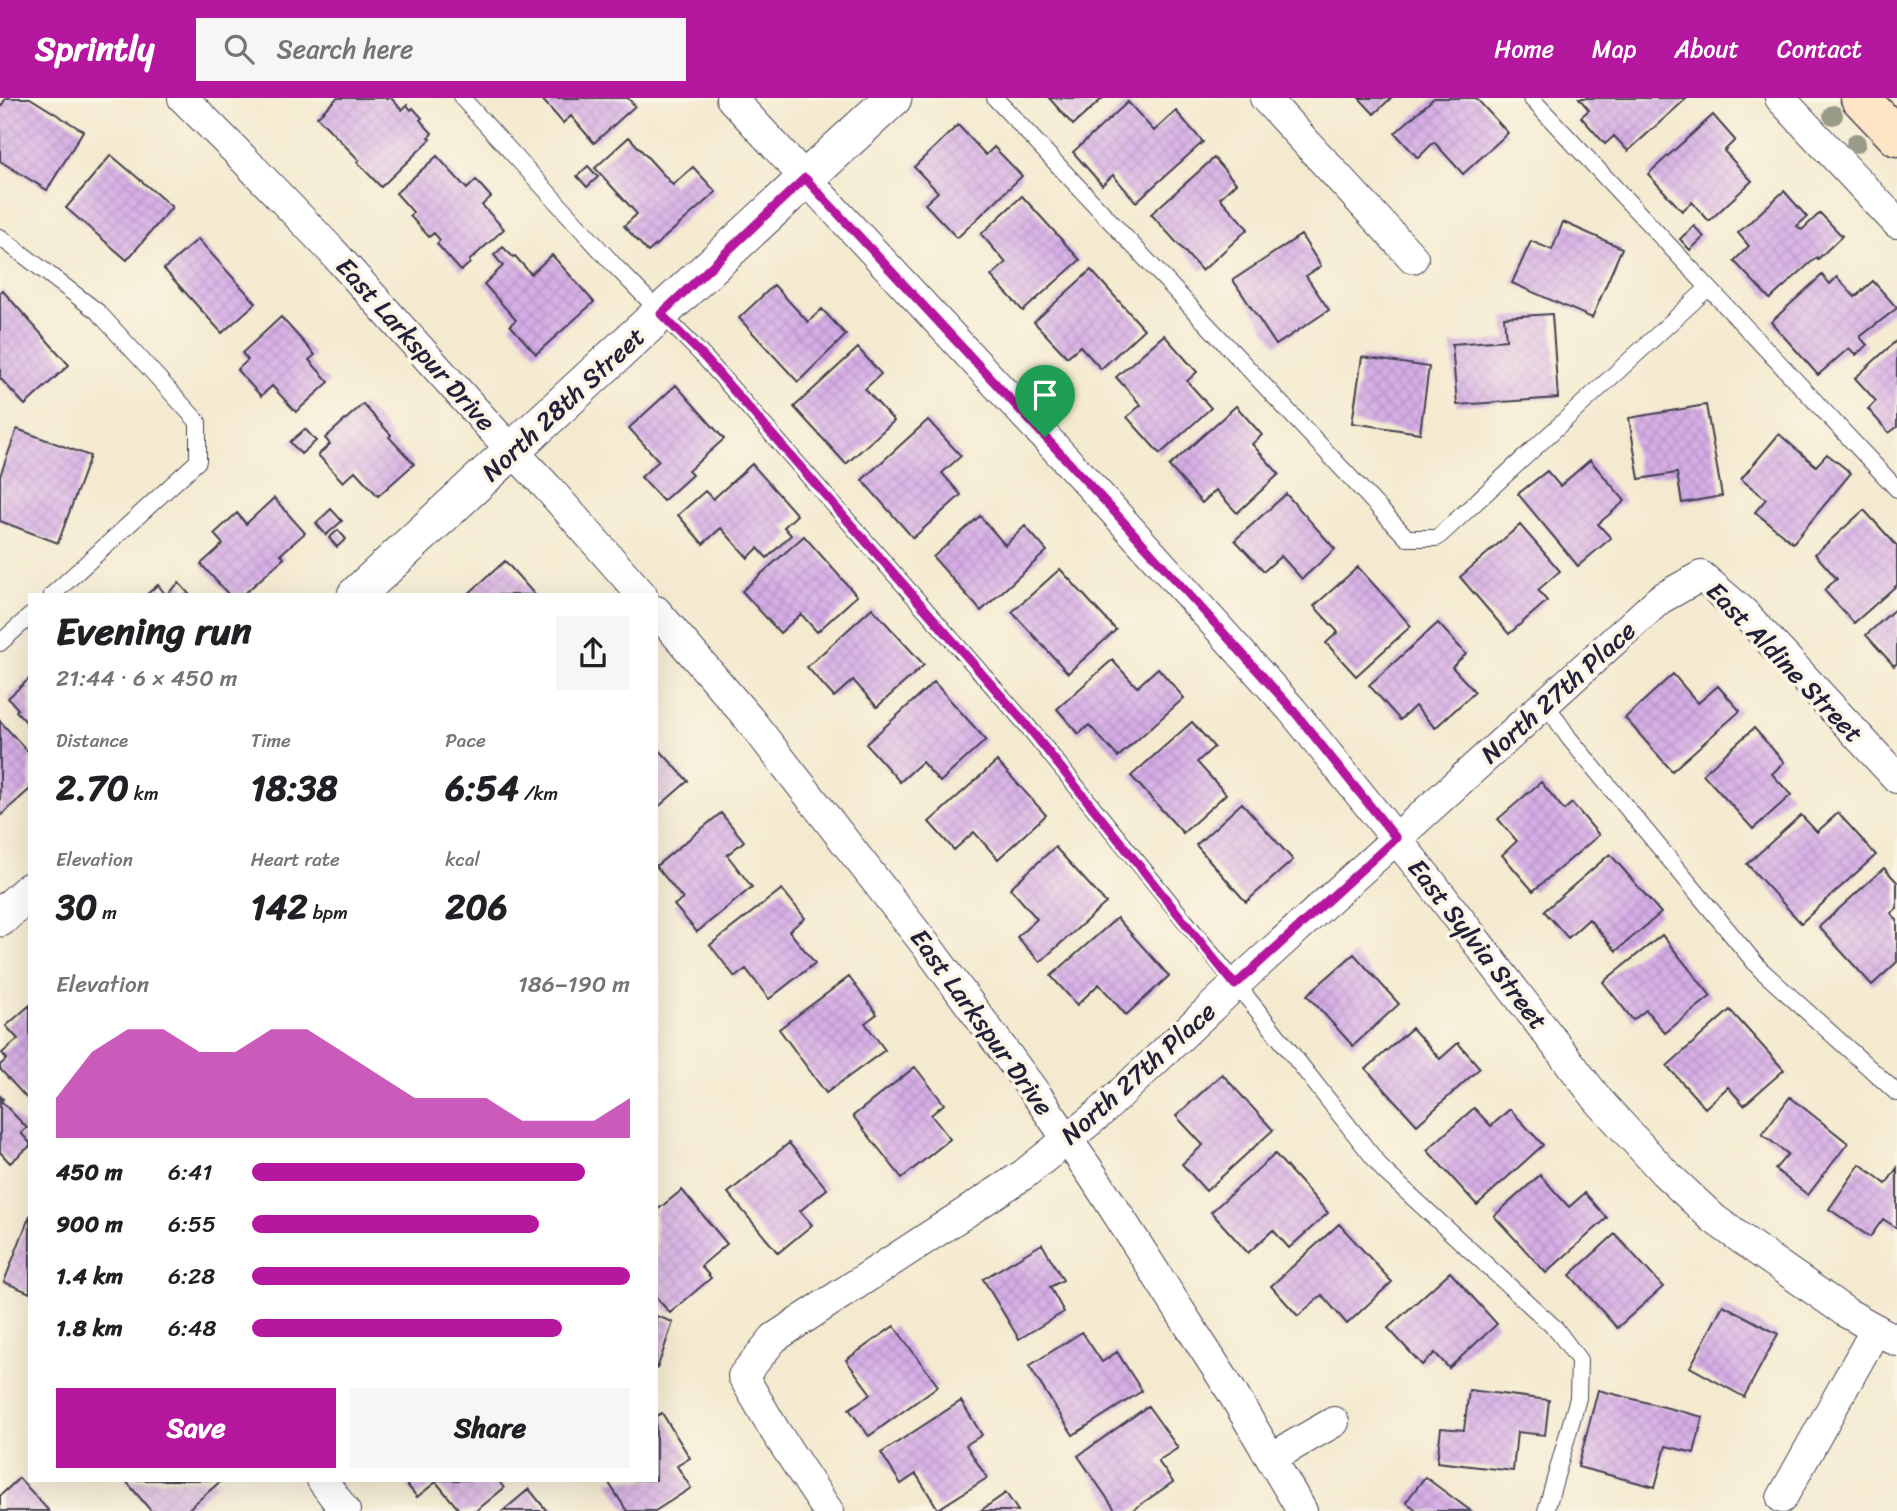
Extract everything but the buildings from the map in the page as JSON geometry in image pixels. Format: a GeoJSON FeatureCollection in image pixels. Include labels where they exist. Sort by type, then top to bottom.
{"type":"FeatureCollection","features":[{"type":"Feature","properties":{"kind":"main road"},"geometry":{"type":"LineString","coordinates":[[1860,98],[1897,136]]}},
{"type":"Feature","properties":{"kind":"street","name":"East Larkspur Drive"},"geometry":{"type":"LineString","coordinates":[[183,98],[331,250],[640,593]]}},
{"type":"Feature","properties":{"kind":"street","name":"East Sylvia Street"},"geometry":{"type":"LineString","coordinates":[[731,98],[1110,507],[1293,710],[1396,838],[1599,1101],[1664,1172],[1714,1219],[1847,1313],[1887,1335]]}},
{"type":"Feature","properties":{"kind":"street","name":"North 28th Street"},"geometry":{"type":"LineString","coordinates":[[358,593],[893,98]]}},
{"type":"Feature","properties":{"kind":"street"},"geometry":{"type":"LineString","coordinates":[[1265,98],[1413,258]]}},
{"type":"Feature","properties":{"kind":"street"},"geometry":{"type":"LineString","coordinates":[[1780,98],[1897,223]]}},
{"type":"Feature","properties":{"kind":"street","name":"North 27th Place"},"geometry":{"type":"LineString","coordinates":[[828,1511],[775,1431],[743,1376],[774,1338],[1023,1175],[1067,1139],[1101,1111],[1235,985],[1660,599],[1701,576]]}},
{"type":"Feature","properties":{"kind":"street","name":"East Aldine Street"},"geometry":{"type":"LineString","coordinates":[[1701,576],[1743,612],[1897,778]]}},
{"type":"Feature","properties":{"kind":"street","name":"East Larkspur Drive"},"geometry":{"type":"LineString","coordinates":[[658,613],[750,720],[929,949],[1067,1139],[1223,1378],[1302,1511]]}},
{"type":"Feature","properties":{"kind":"street"},"geometry":{"type":"LineString","coordinates":[[1782,1498],[1887,1335]]}},
{"type":"Feature","properties":{"kind":"street"},"geometry":{"type":"LineString","coordinates":[[1271,1458],[1334,1422]]}},
{"type":"Feature","properties":{"kind":"street"},"geometry":{"type":"LineString","coordinates":[[323,1482],[345,1511]]}},
{"type":"Feature","properties":{"kind":"lane"},"geometry":{"type":"LineString","coordinates":[[462,98],[614,265],[705,358],[1025,723],[1384,1171],[1556,1329],[1579,1360],[1578,1398],[1546,1511]]}},
{"type":"Feature","properties":{"kind":"lane"},"geometry":{"type":"LineString","coordinates":[[995,98],[1407,538],[1437,538],[1708,288]]}},
{"type":"Feature","properties":{"kind":"lane"},"geometry":{"type":"LineString","coordinates":[[1531,98],[1897,489]]}},
{"type":"Feature","properties":{"kind":"lane"},"geometry":{"type":"LineString","coordinates":[[0,237],[99,312],[198,422],[198,461],[54,593]]}},
{"type":"Feature","properties":{"kind":"lane"},"geometry":{"type":"LineString","coordinates":[[0,643],[28,618]]}},
{"type":"Feature","properties":{"kind":"lane"},"geometry":{"type":"LineString","coordinates":[[1546,704],[1569,738],[1760,969],[1897,1093]]}},
{"type":"Feature","properties":{"kind":"route"},"geometry":{"type":"LineString","coordinates":[[805,178],[1045,437],[1293,710],[1396,838],[1235,985],[1025,723],[705,358],[661,314],[805,178]]}}]}
